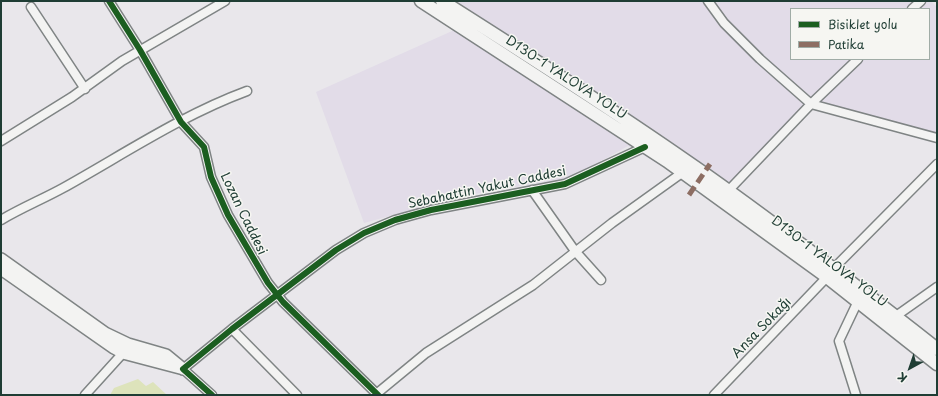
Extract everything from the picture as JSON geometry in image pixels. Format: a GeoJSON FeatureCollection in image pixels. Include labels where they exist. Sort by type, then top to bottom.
{"type":"FeatureCollection","features":[{"type":"Feature","properties":{"kind":"highway","name":"D130-1 YALOVA YOLU"},"geometry":{"type":"LineString","coordinates":[[421,1],[643,148],[700,178],[828,276],[937,364]]}},
{"type":"Feature","properties":{"kind":"highway"},"geometry":{"type":"LineString","coordinates":[[442,1],[625,119],[700,178],[728,191],[828,276],[896,316],[937,349]]}},
{"type":"Feature","properties":{"kind":"main road"},"geometry":{"type":"LineString","coordinates":[[1,259],[105,333],[128,344],[166,355],[183,369]]}},
{"type":"Feature","properties":{"kind":"main road"},"geometry":{"type":"LineString","coordinates":[[1,269],[89,332],[123,353],[183,369]]}},
{"type":"Feature","properties":{"kind":"street","name":"Lozan Caddesi"},"geometry":{"type":"LineString","coordinates":[[109,1],[140,50],[181,122],[204,147],[211,177],[228,215],[256,264],[277,296],[376,395]]}},
{"type":"Feature","properties":{"kind":"street"},"geometry":{"type":"LineString","coordinates":[[1,141],[85,89],[140,50],[225,1]]}},
{"type":"Feature","properties":{"kind":"street"},"geometry":{"type":"LineString","coordinates":[[708,1],[724,23],[760,59],[811,104],[937,138]]}},
{"type":"Feature","properties":{"kind":"street"},"geometry":{"type":"LineString","coordinates":[[31,7],[85,89]]}},
{"type":"Feature","properties":{"kind":"street"},"geometry":{"type":"LineString","coordinates":[[728,191],[811,104],[857,60]]}},
{"type":"Feature","properties":{"kind":"street"},"geometry":{"type":"LineString","coordinates":[[1,220],[26,205],[62,189],[218,102],[247,91]]}},
{"type":"Feature","properties":{"kind":"street"},"geometry":{"type":"LineString","coordinates":[[643,148],[679,175],[828,276]]}},
{"type":"Feature","properties":{"kind":"street","name":"Sebahattin Yakut Caddesi"},"geometry":{"type":"LineString","coordinates":[[183,369],[232,329],[345,244],[373,229],[431,210],[574,181],[643,148]]}},
{"type":"Feature","properties":{"kind":"street","name":"Ansa Sokağı"},"geometry":{"type":"LineString","coordinates":[[715,395],[937,164]]}},
{"type":"Feature","properties":{"kind":"street"},"geometry":{"type":"LineString","coordinates":[[376,395],[426,353],[533,285],[575,251],[679,175]]}},
{"type":"Feature","properties":{"kind":"street"},"geometry":{"type":"LineString","coordinates":[[532,190],[575,251],[601,280]]}},
{"type":"Feature","properties":{"kind":"street"},"geometry":{"type":"LineString","coordinates":[[896,316],[937,287]]}},
{"type":"Feature","properties":{"kind":"street"},"geometry":{"type":"LineString","coordinates":[[856,395],[839,341],[858,301]]}},
{"type":"Feature","properties":{"kind":"street"},"geometry":{"type":"LineString","coordinates":[[232,329],[297,395]]}},
{"type":"Feature","properties":{"kind":"street"},"geometry":{"type":"LineString","coordinates":[[85,395],[123,353]]}},
{"type":"Feature","properties":{"kind":"street"},"geometry":{"type":"LineString","coordinates":[[183,369],[212,395]]}},
{"type":"Feature","properties":{"kind":"shaded area"},"geometry":{"type":"Polygon","coordinates":[[[421,1],[931,1],[937,7],[937,138],[811,104],[731,188],[693,180],[665,168],[628,146],[578,174],[563,179],[468,195],[364,223],[316,92],[461,27],[421,1]]]}},
{"type":"Feature","properties":{"kind":"green space"},"geometry":{"type":"Polygon","coordinates":[[[138,379],[146,386],[153,382],[167,395],[110,395],[114,388],[138,379]]]}},
{"type":"Feature","properties":{"kind":"marked path"},"geometry":{"type":"LineString","coordinates":[[689,195],[710,164]]}},
{"type":"Feature","properties":{"kind":"cycle path"},"geometry":{"type":"LineString","coordinates":[[109,1],[140,50],[181,122],[204,147],[211,177],[228,215],[268,283],[283,302],[378,395]]}},
{"type":"Feature","properties":{"kind":"cycle path"},"geometry":{"type":"LineString","coordinates":[[212,395],[183,369],[232,329],[336,250],[364,233],[395,220],[431,210],[565,184],[645,147]]}}]}
